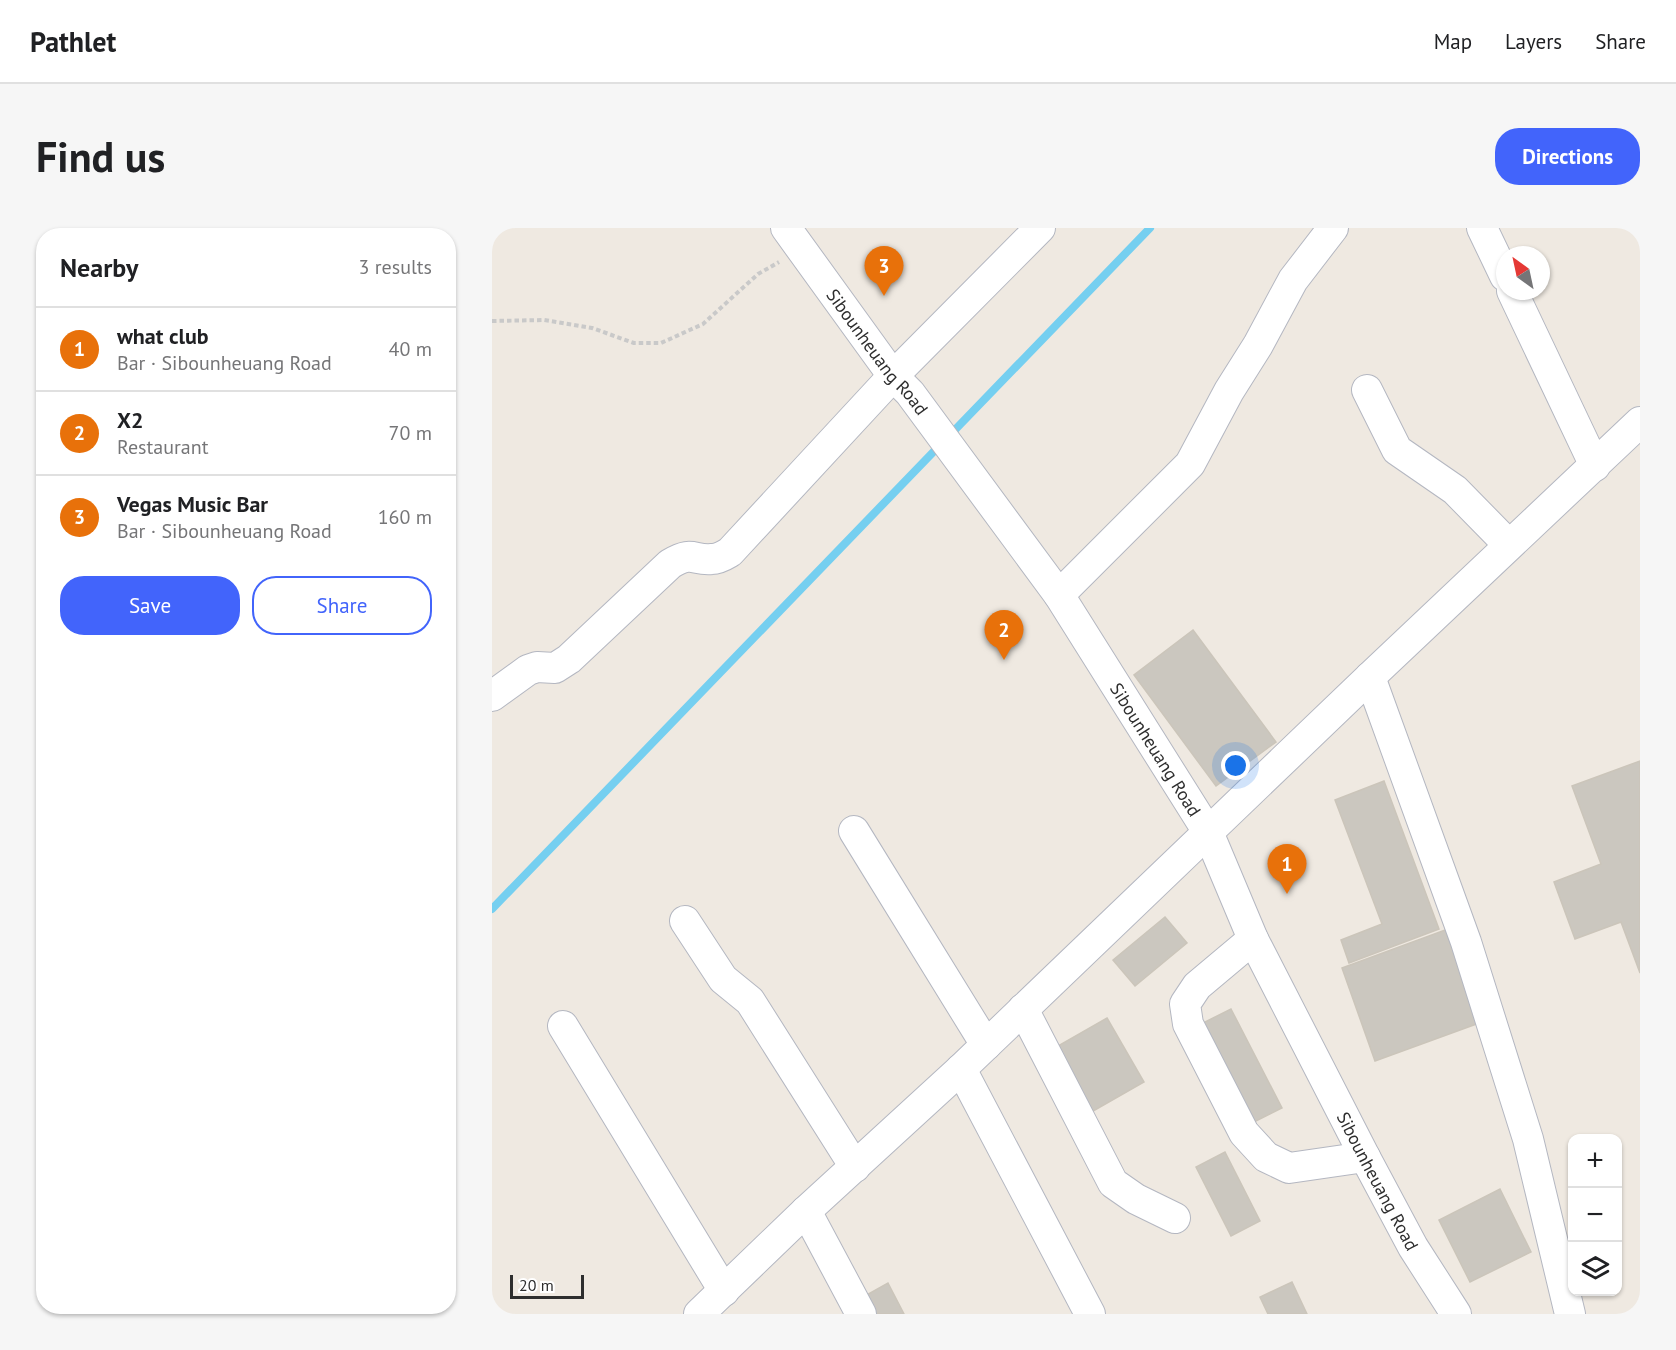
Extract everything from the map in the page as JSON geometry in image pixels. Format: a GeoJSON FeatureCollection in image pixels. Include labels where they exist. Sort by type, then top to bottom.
{"type":"FeatureCollection","features":[{"type":"Feature","properties":{"kind":"street"},"geometry":{"type":"LineString","coordinates":[[492,696],[528,670],[537,667],[555,668],[569,659],[670,564],[681,557],[694,556],[710,560],[720,558],[730,552],[902,384],[1040,228]]}},
{"type":"Feature","properties":{"kind":"street"},"geometry":{"type":"LineString","coordinates":[[1059,595],[1190,465],[1229,391],[1258,345],[1293,280],[1333,228]]}},
{"type":"Feature","properties":{"kind":"street"},"geometry":{"type":"LineString","coordinates":[[1482,228],[1496,257]]}},
{"type":"Feature","properties":{"kind":"street","name":"Sibounheuang Road"},"geometry":{"type":"LineString","coordinates":[[793,238],[1059,595],[1208,832],[1253,939],[1365,1157],[1413,1246],[1456,1314]]}},
{"type":"Feature","properties":{"kind":"street"},"geometry":{"type":"LineString","coordinates":[[1516,300],[1595,466]]}},
{"type":"Feature","properties":{"kind":"street"},"geometry":{"type":"LineString","coordinates":[[1367,390],[1397,450],[1455,490],[1509,545]]}},
{"type":"Feature","properties":{"kind":"street"},"geometry":{"type":"LineString","coordinates":[[699,1314],[806,1211],[961,1069],[1640,422]]}},
{"type":"Feature","properties":{"kind":"street"},"geometry":{"type":"LineString","coordinates":[[1370,677],[1466,942],[1528,1139],[1570,1314]]}},
{"type":"Feature","properties":{"kind":"street"},"geometry":{"type":"LineString","coordinates":[[854,831],[986,1045]]}},
{"type":"Feature","properties":{"kind":"street"},"geometry":{"type":"LineString","coordinates":[[685,921],[723,978],[750,1001],[855,1167]]}},
{"type":"Feature","properties":{"kind":"street"},"geometry":{"type":"LineString","coordinates":[[1253,939],[1197,986],[1185,1004],[1188,1023],[1244,1133],[1266,1158],[1289,1168],[1365,1157]]}},
{"type":"Feature","properties":{"kind":"street"},"geometry":{"type":"LineString","coordinates":[[1023,1009],[1113,1183],[1136,1199],[1174,1218]]}},
{"type":"Feature","properties":{"kind":"street"},"geometry":{"type":"LineString","coordinates":[[563,1026],[724,1291]]}},
{"type":"Feature","properties":{"kind":"street"},"geometry":{"type":"LineString","coordinates":[[961,1069],[1090,1314]]}},
{"type":"Feature","properties":{"kind":"street"},"geometry":{"type":"LineString","coordinates":[[806,1211],[861,1314]]}},
{"type":"Feature","properties":{"kind":"path"},"geometry":{"type":"LineString","coordinates":[[492,321],[544,320],[592,328],[634,343],[661,343],[703,324],[758,274],[793,238]]}},
{"type":"Feature","properties":{"kind":"building"},"geometry":{"type":"Polygon","coordinates":[[[1193,630],[1276,742],[1216,786],[1134,675],[1193,630]]]}},
{"type":"Feature","properties":{"kind":"building"},"geometry":{"type":"Polygon","coordinates":[[[1640,761],[1640,973],[1621,922],[1575,939],[1554,882],[1601,864],[1572,786],[1640,761]]]}},
{"type":"Feature","properties":{"kind":"building"},"geometry":{"type":"Polygon","coordinates":[[[1384,781],[1439,929],[1349,963],[1341,940],[1382,924],[1335,800],[1384,781]]]}},
{"type":"Feature","properties":{"kind":"building"},"geometry":{"type":"Polygon","coordinates":[[[1165,917],[1187,943],[1135,986],[1113,960],[1165,917]]]}},
{"type":"Feature","properties":{"kind":"building"},"geometry":{"type":"Polygon","coordinates":[[[1448,929],[1482,1022],[1375,1061],[1342,968],[1448,929]]]}},
{"type":"Feature","properties":{"kind":"building"},"geometry":{"type":"Polygon","coordinates":[[[1231,1009],[1282,1108],[1246,1126],[1195,1027],[1231,1009]]]}},
{"type":"Feature","properties":{"kind":"building"},"geometry":{"type":"Polygon","coordinates":[[[1107,1018],[1144,1082],[1088,1114],[1051,1050],[1107,1018]]]}},
{"type":"Feature","properties":{"kind":"building"},"geometry":{"type":"Polygon","coordinates":[[[1225,1152],[1260,1221],[1231,1236],[1196,1167],[1225,1152]]]}},
{"type":"Feature","properties":{"kind":"building"},"geometry":{"type":"Polygon","coordinates":[[[1500,1189],[1531,1252],[1470,1282],[1439,1220],[1500,1189]]]}},
{"type":"Feature","properties":{"kind":"building"},"geometry":{"type":"Polygon","coordinates":[[[1292,1282],[1307,1314],[1268,1314],[1260,1297],[1292,1282]]]}},
{"type":"Feature","properties":{"kind":"building"},"geometry":{"type":"Polygon","coordinates":[[[888,1283],[904,1314],[873,1314],[863,1297],[888,1283]]]}},
{"type":"Feature","properties":{"kind":"waterway"},"geometry":{"type":"LineString","coordinates":[[949,436],[1150,228]]}},
{"type":"Feature","properties":{"kind":"waterway"},"geometry":{"type":"LineString","coordinates":[[492,909],[941,444]]}},
{"type":"Feature","properties":{"kind":"place","name":"Vegas Music Bar"},"geometry":{"type":"Point","coordinates":[884,296]}},
{"type":"Feature","properties":{"kind":"place","name":"X2"},"geometry":{"type":"Point","coordinates":[1004,660]}},
{"type":"Feature","properties":{"kind":"place","name":"what club"},"geometry":{"type":"Point","coordinates":[1287,894]}}]}
